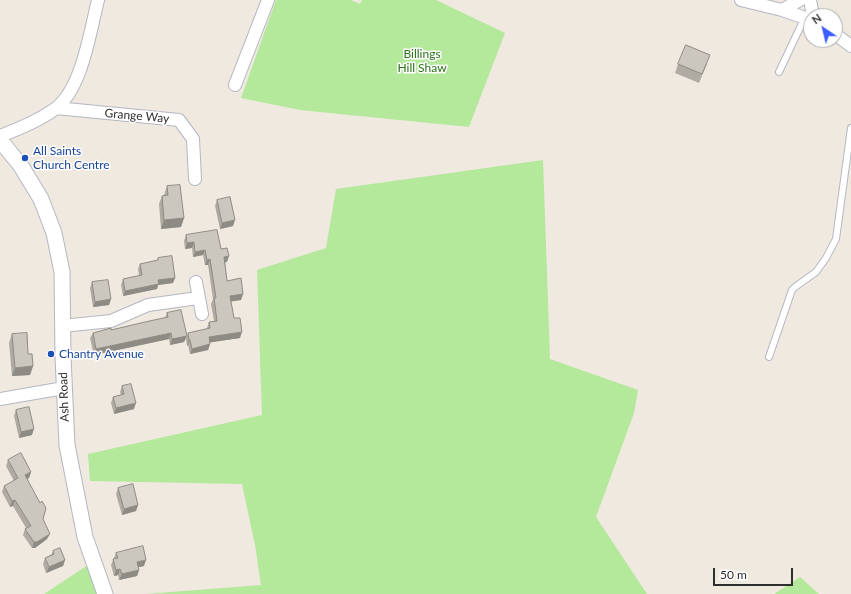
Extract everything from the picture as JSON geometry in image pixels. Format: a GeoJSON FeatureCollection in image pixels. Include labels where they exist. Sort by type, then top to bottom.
{"type":"FeatureCollection","features":[{"type":"Feature","properties":{"kind":"street"},"geometry":{"type":"LineString","coordinates":[[0,136],[30,124],[56,108],[70,92],[79,75],[98,0]]}},
{"type":"Feature","properties":{"kind":"street"},"geometry":{"type":"LineString","coordinates":[[235,85],[268,0]]}},
{"type":"Feature","properties":{"kind":"street"},"geometry":{"type":"LineString","coordinates":[[740,0],[803,16]]}},
{"type":"Feature","properties":{"kind":"street"},"geometry":{"type":"LineString","coordinates":[[782,10],[800,0]]}},
{"type":"Feature","properties":{"kind":"street","name":"Grange Way"},"geometry":{"type":"LineString","coordinates":[[56,108],[179,120],[193,140],[195,179]]}},
{"type":"Feature","properties":{"kind":"street","name":"Ash Road"},"geometry":{"type":"LineString","coordinates":[[0,140],[21,166],[41,199],[54,233],[62,272],[64,388],[68,452],[86,537],[105,594]]}},
{"type":"Feature","properties":{"kind":"street"},"geometry":{"type":"LineString","coordinates":[[196,282],[202,314]]}},
{"type":"Feature","properties":{"kind":"street"},"geometry":{"type":"LineString","coordinates":[[62,326],[111,321],[148,305],[198,298]]}},
{"type":"Feature","properties":{"kind":"street"},"geometry":{"type":"LineString","coordinates":[[0,399],[64,388]]}},
{"type":"Feature","properties":{"kind":"lane"},"geometry":{"type":"LineString","coordinates":[[779,72],[803,30]]}},
{"type":"Feature","properties":{"kind":"lane"},"geometry":{"type":"LineString","coordinates":[[769,357],[792,290],[816,272],[826,258],[836,239],[851,128]]}},
{"type":"Feature","properties":{"kind":"green space","name":"Billings Hill Shaw"},"geometry":{"type":"Polygon","coordinates":[[[276,0],[351,0],[360,4],[362,0],[436,0],[505,33],[469,127],[300,110],[241,98],[276,0]]]}},
{"type":"Feature","properties":{"kind":"green space"},"geometry":{"type":"Polygon","coordinates":[[[543,160],[550,359],[638,390],[634,413],[596,517],[647,594],[145,594],[261,585],[255,545],[242,484],[90,481],[88,454],[262,415],[257,270],[326,248],[336,189],[543,160]]]}},
{"type":"Feature","properties":{"kind":"green space"},"geometry":{"type":"Polygon","coordinates":[[[88,565],[99,594],[44,594],[88,565]]]}},
{"type":"Feature","properties":{"kind":"green space"},"geometry":{"type":"Polygon","coordinates":[[[800,577],[819,594],[774,594],[800,577]]]}},
{"type":"Feature","properties":{"kind":"building"},"geometry":{"type":"Polygon","coordinates":[[[686,45],[710,55],[702,74],[678,64],[686,45]]]}},
{"type":"Feature","properties":{"kind":"building"},"geometry":{"type":"Polygon","coordinates":[[[180,185],[184,218],[164,220],[162,196],[168,195],[167,186],[180,185]]]}},
{"type":"Feature","properties":{"kind":"building"},"geometry":{"type":"Polygon","coordinates":[[[230,197],[235,220],[222,223],[217,200],[230,197]]]}},
{"type":"Feature","properties":{"kind":"building"},"geometry":{"type":"Polygon","coordinates":[[[217,230],[221,249],[227,248],[229,256],[224,257],[227,281],[241,278],[243,294],[230,296],[234,318],[240,318],[242,332],[209,337],[210,344],[192,349],[188,333],[210,328],[209,322],[217,321],[214,298],[216,298],[210,259],[207,260],[205,250],[195,252],[194,242],[187,243],[186,235],[217,230]]]}},
{"type":"Feature","properties":{"kind":"building"},"geometry":{"type":"Polygon","coordinates":[[[172,256],[175,278],[158,280],[159,284],[125,291],[123,279],[142,275],[140,264],[158,260],[158,258],[172,256]]]}},
{"type":"Feature","properties":{"kind":"building"},"geometry":{"type":"Polygon","coordinates":[[[108,280],[111,299],[95,302],[92,282],[108,280]]]}},
{"type":"Feature","properties":{"kind":"building"},"geometry":{"type":"Polygon","coordinates":[[[181,310],[187,336],[172,339],[171,333],[96,349],[93,333],[168,317],[167,313],[181,310]]]}},
{"type":"Feature","properties":{"kind":"building"},"geometry":{"type":"Polygon","coordinates":[[[27,333],[28,354],[32,354],[33,366],[15,368],[12,334],[27,333]]]}},
{"type":"Feature","properties":{"kind":"building"},"geometry":{"type":"Polygon","coordinates":[[[131,384],[136,403],[116,408],[113,397],[124,394],[122,386],[131,384]]]}},
{"type":"Feature","properties":{"kind":"building"},"geometry":{"type":"Polygon","coordinates":[[[29,407],[34,429],[21,432],[16,410],[29,407]]]}},
{"type":"Feature","properties":{"kind":"building"},"geometry":{"type":"Polygon","coordinates":[[[21,453],[31,472],[25,475],[40,503],[42,501],[46,508],[43,519],[50,534],[37,542],[34,542],[25,529],[31,526],[15,500],[12,501],[4,486],[18,478],[8,460],[21,453]]]}},
{"type":"Feature","properties":{"kind":"building"},"geometry":{"type":"Polygon","coordinates":[[[133,484],[138,505],[124,509],[118,488],[133,484]]]}},
{"type":"Feature","properties":{"kind":"building"},"geometry":{"type":"Polygon","coordinates":[[[143,546],[146,560],[137,562],[139,570],[122,574],[120,569],[116,570],[113,559],[118,558],[116,553],[143,546]]]}},
{"type":"Feature","properties":{"kind":"building"},"geometry":{"type":"Polygon","coordinates":[[[60,548],[65,560],[49,567],[45,558],[54,554],[53,551],[60,548]]]}},
{"type":"Feature","properties":{"kind":"place","name":"All Saints Church Centre"},"geometry":{"type":"Point","coordinates":[25,158]}},
{"type":"Feature","properties":{"kind":"place","name":"Chantry Avenue"},"geometry":{"type":"Point","coordinates":[51,354]}}]}
